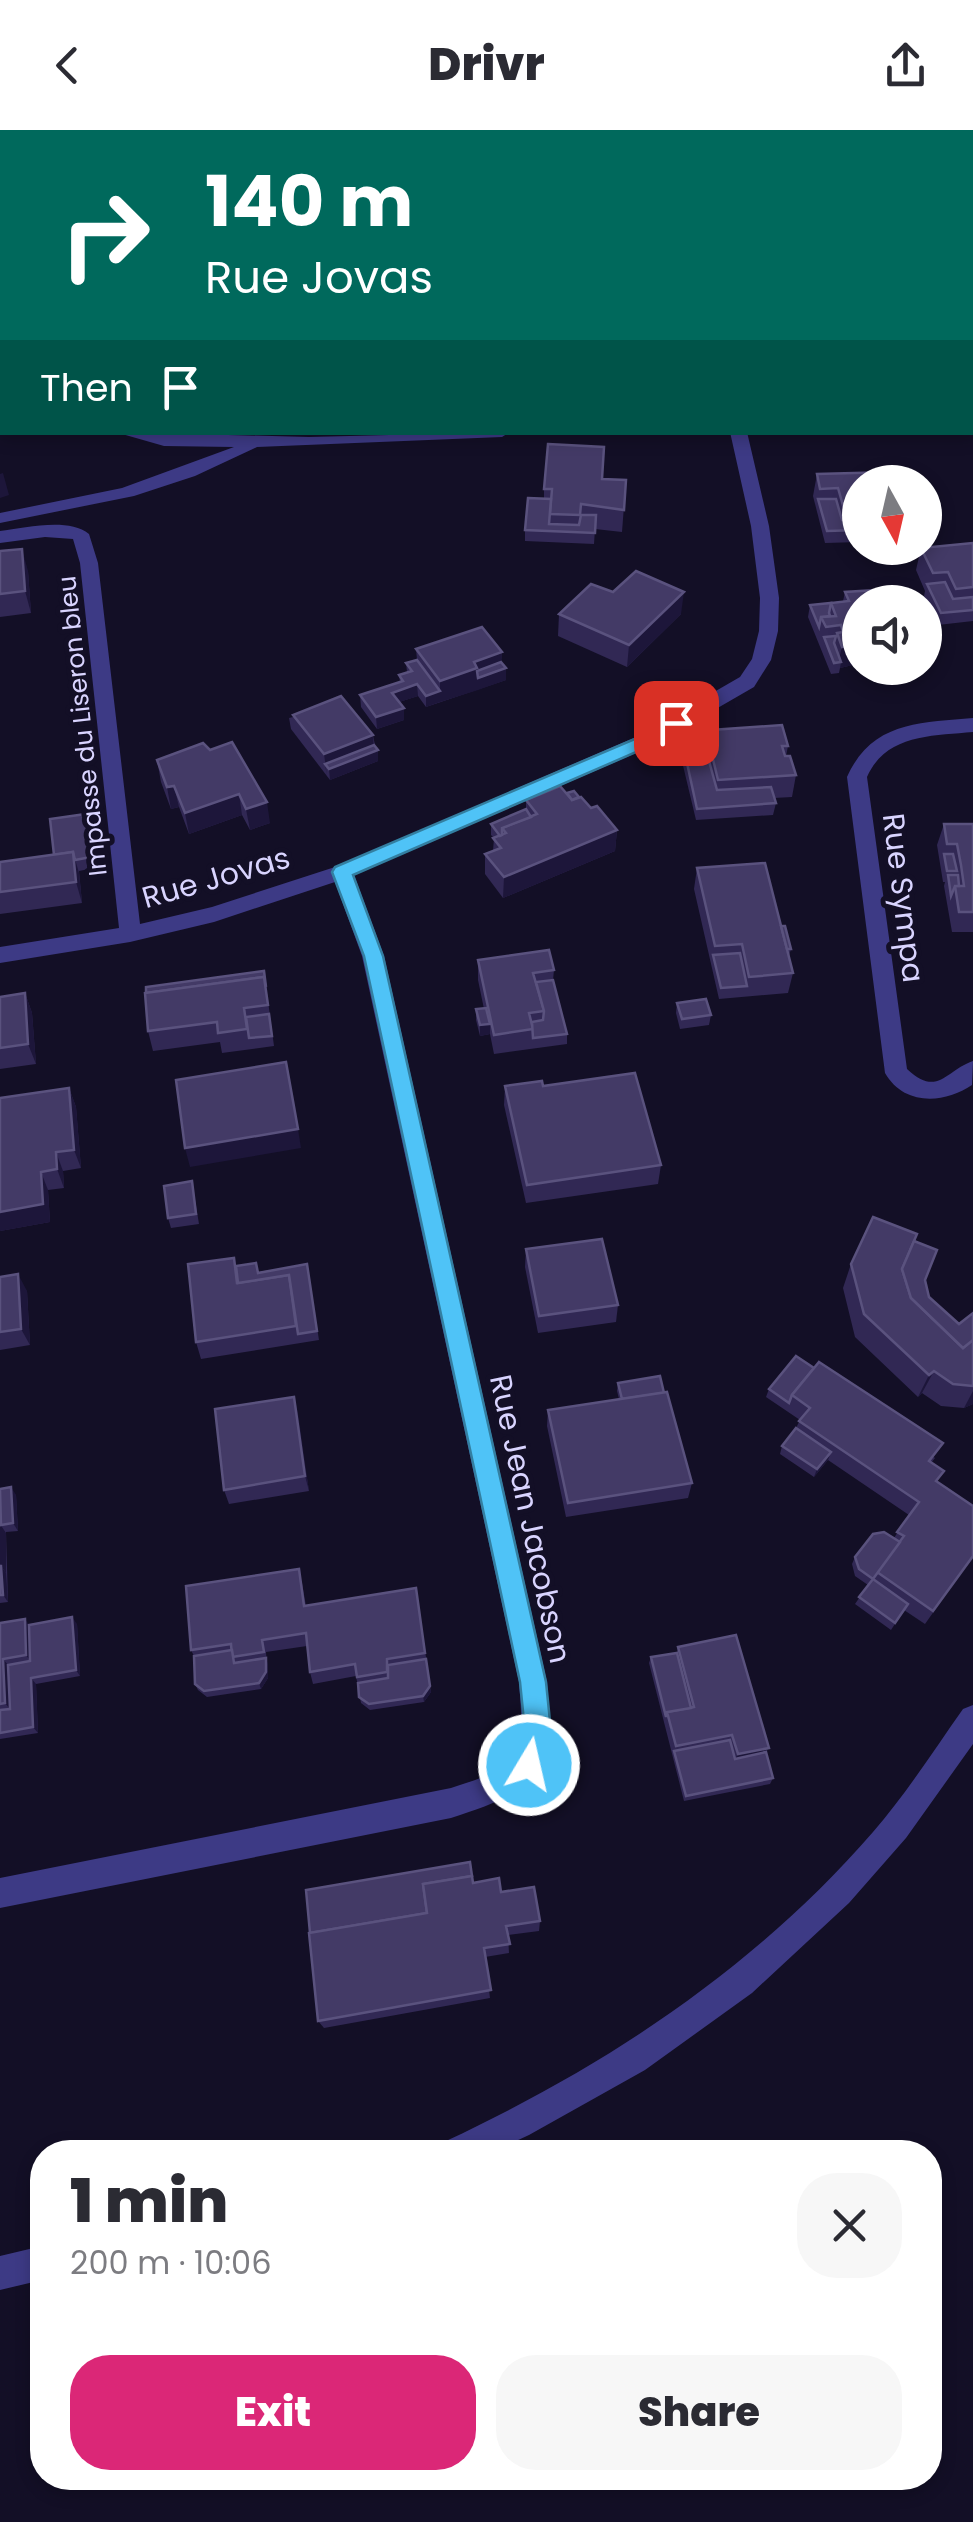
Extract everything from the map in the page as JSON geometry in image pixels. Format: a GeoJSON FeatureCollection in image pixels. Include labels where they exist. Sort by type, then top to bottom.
{"type":"FeatureCollection","features":[{"type":"Feature","properties":{"kind":"street"},"geometry":{"type":"LineString","coordinates":[[137,435],[164,441],[421,435]]}},
{"type":"Feature","properties":{"kind":"street","name":"Rue Jovas"},"geometry":{"type":"LineString","coordinates":[[0,955],[130,934],[214,914],[342,872],[643,742],[747,682],[760,669],[768,647],[772,605],[739,435]]}},
{"type":"Feature","properties":{"kind":"street"},"geometry":{"type":"LineString","coordinates":[[0,518],[125,496],[185,475],[258,441]]}},
{"type":"Feature","properties":{"kind":"street","name":"Impasse du Liseron bleu"},"geometry":{"type":"LineString","coordinates":[[0,538],[45,531],[80,534],[94,598],[130,934]]}},
{"type":"Feature","properties":{"kind":"street","name":"Rue Sympa"},"geometry":{"type":"LineString","coordinates":[[973,725],[883,740],[866,752],[857,777],[896,1072],[911,1086],[927,1092],[948,1091],[973,1070]]}},
{"type":"Feature","properties":{"kind":"street","name":"Rue Jean Jacobson"},"geometry":{"type":"LineString","coordinates":[[0,1893],[451,1804],[509,1785],[529,1765],[538,1731],[533,1682],[374,956],[342,872]]}},
{"type":"Feature","properties":{"kind":"street"},"geometry":{"type":"LineString","coordinates":[[485,2140],[531,2120],[614,2074],[700,2016],[765,1964],[829,1904],[886,1840],[973,1719]]}},
{"type":"Feature","properties":{"kind":"street"},"geometry":{"type":"LineString","coordinates":[[0,2273],[30,2266]]}},
{"type":"Feature","properties":{"kind":"building"},"geometry":{"type":"Polygon","coordinates":[[[548,444],[604,447],[602,479],[626,480],[624,510],[581,504],[580,515],[550,514],[552,489],[544,489],[548,444]]]}},
{"type":"Feature","properties":{"kind":"building"},"geometry":{"type":"Polygon","coordinates":[[[842,473],[842,502],[838,488],[820,489],[817,474],[842,473]]]}},
{"type":"Feature","properties":{"kind":"building"},"geometry":{"type":"Polygon","coordinates":[[[528,498],[551,499],[549,524],[579,525],[581,515],[596,515],[595,533],[525,530],[528,498]]]}},
{"type":"Feature","properties":{"kind":"building"},"geometry":{"type":"Polygon","coordinates":[[[818,499],[836,499],[842,531],[827,531],[818,499]]]}},
{"type":"Feature","properties":{"kind":"building"},"geometry":{"type":"Polygon","coordinates":[[[973,543],[973,587],[956,589],[948,572],[933,573],[929,565],[942,565],[942,546],[973,543]]]}},
{"type":"Feature","properties":{"kind":"building"},"geometry":{"type":"Polygon","coordinates":[[[22,549],[25,591],[0,594],[0,551],[22,549]]]}},
{"type":"Feature","properties":{"kind":"building"},"geometry":{"type":"Polygon","coordinates":[[[636,571],[684,592],[629,645],[559,614],[591,584],[613,592],[636,571]]]}},
{"type":"Feature","properties":{"kind":"building"},"geometry":{"type":"Polygon","coordinates":[[[945,582],[953,599],[973,597],[973,610],[942,613],[942,585],[927,584],[945,582]]]}},
{"type":"Feature","properties":{"kind":"building"},"geometry":{"type":"Polygon","coordinates":[[[842,602],[842,628],[841,625],[826,627],[821,617],[836,616],[831,603],[842,602]]]}},
{"type":"Feature","properties":{"kind":"building"},"geometry":{"type":"Polygon","coordinates":[[[831,603],[830,616],[821,617],[819,627],[810,605],[831,603]]]}},
{"type":"Feature","properties":{"kind":"building"},"geometry":{"type":"Polygon","coordinates":[[[482,627],[502,652],[474,662],[477,668],[440,681],[416,649],[482,627]]]}},
{"type":"Feature","properties":{"kind":"building"},"geometry":{"type":"Polygon","coordinates":[[[836,636],[834,643],[841,662],[834,663],[824,637],[836,636]]]}},
{"type":"Feature","properties":{"kind":"building"},"geometry":{"type":"Polygon","coordinates":[[[417,660],[440,691],[426,696],[417,684],[392,693],[404,708],[376,717],[360,695],[403,681],[399,675],[412,671],[406,663],[417,660]]]}},
{"type":"Feature","properties":{"kind":"building"},"geometry":{"type":"Polygon","coordinates":[[[501,662],[506,668],[478,678],[477,671],[501,662]]]}},
{"type":"Feature","properties":{"kind":"building"},"geometry":{"type":"Polygon","coordinates":[[[341,696],[373,735],[324,754],[293,715],[341,696]]]}},
{"type":"Feature","properties":{"kind":"building"},"geometry":{"type":"Polygon","coordinates":[[[782,725],[788,746],[782,746],[796,775],[718,780],[711,751],[688,753],[683,732],[782,725]]]}},
{"type":"Feature","properties":{"kind":"building"},"geometry":{"type":"Polygon","coordinates":[[[232,742],[267,802],[246,809],[239,794],[185,813],[174,786],[167,787],[157,760],[203,743],[210,750],[232,742]]]}},
{"type":"Feature","properties":{"kind":"building"},"geometry":{"type":"Polygon","coordinates":[[[374,745],[378,750],[329,769],[325,764],[374,745]]]}},
{"type":"Feature","properties":{"kind":"building"},"geometry":{"type":"Polygon","coordinates":[[[709,761],[717,790],[771,787],[776,803],[697,809],[687,763],[709,761]]]}},
{"type":"Feature","properties":{"kind":"building"},"geometry":{"type":"Polygon","coordinates":[[[560,786],[572,800],[581,797],[591,808],[597,806],[617,830],[504,877],[485,854],[501,848],[493,838],[506,833],[502,828],[537,814],[526,800],[560,786]]]}},
{"type":"Feature","properties":{"kind":"building"},"geometry":{"type":"Polygon","coordinates":[[[526,809],[531,817],[502,828],[500,836],[491,824],[526,809]]]}},
{"type":"Feature","properties":{"kind":"building"},"geometry":{"type":"Polygon","coordinates":[[[86,814],[91,857],[75,860],[73,852],[54,855],[50,819],[86,814]]]}},
{"type":"Feature","properties":{"kind":"building"},"geometry":{"type":"Polygon","coordinates":[[[944,824],[973,824],[973,912],[959,912],[955,886],[964,886],[961,865],[957,844],[947,844],[944,824]]]}},
{"type":"Feature","properties":{"kind":"building"},"geometry":{"type":"Polygon","coordinates":[[[73,852],[76,882],[0,892],[0,862],[73,852]]]}},
{"type":"Feature","properties":{"kind":"building"},"geometry":{"type":"Polygon","coordinates":[[[944,854],[953,854],[957,871],[947,871],[944,854]]]}},
{"type":"Feature","properties":{"kind":"building"},"geometry":{"type":"Polygon","coordinates":[[[765,863],[793,973],[749,977],[742,944],[715,946],[697,868],[765,863]]]}},
{"type":"Feature","properties":{"kind":"building"},"geometry":{"type":"Polygon","coordinates":[[[948,875],[958,875],[959,886],[955,886],[951,896],[948,875]]]}},
{"type":"Feature","properties":{"kind":"building"},"geometry":{"type":"Polygon","coordinates":[[[781,926],[785,926],[791,949],[787,949],[781,926]]]}},
{"type":"Feature","properties":{"kind":"building"},"geometry":{"type":"Polygon","coordinates":[[[549,950],[554,970],[533,973],[544,1011],[529,1013],[533,1029],[494,1035],[478,960],[549,950]]]}},
{"type":"Feature","properties":{"kind":"building"},"geometry":{"type":"Polygon","coordinates":[[[740,953],[747,986],[721,988],[713,955],[740,953]]]}},
{"type":"Feature","properties":{"kind":"building"},"geometry":{"type":"Polygon","coordinates":[[[264,971],[266,987],[264,977],[146,993],[146,987],[264,971]]]}},
{"type":"Feature","properties":{"kind":"building"},"geometry":{"type":"Polygon","coordinates":[[[264,977],[268,1005],[244,1008],[247,1029],[218,1033],[217,1022],[148,1031],[145,993],[264,977]]]}},
{"type":"Feature","properties":{"kind":"building"},"geometry":{"type":"Polygon","coordinates":[[[553,980],[567,1034],[533,1038],[532,1022],[543,1020],[544,1011],[536,982],[553,980]]]}},
{"type":"Feature","properties":{"kind":"building"},"geometry":{"type":"Polygon","coordinates":[[[25,993],[28,1044],[0,1048],[0,997],[25,993]]]}},
{"type":"Feature","properties":{"kind":"building"},"geometry":{"type":"Polygon","coordinates":[[[706,999],[711,1015],[682,1019],[677,1003],[706,999]]]}},
{"type":"Feature","properties":{"kind":"building"},"geometry":{"type":"Polygon","coordinates":[[[486,1008],[490,1024],[480,1025],[476,1009],[486,1008]]]}},
{"type":"Feature","properties":{"kind":"building"},"geometry":{"type":"Polygon","coordinates":[[[269,1014],[272,1036],[249,1038],[246,1017],[269,1014]]]}},
{"type":"Feature","properties":{"kind":"building"},"geometry":{"type":"Polygon","coordinates":[[[286,1062],[298,1129],[185,1148],[176,1080],[286,1062]]]}},
{"type":"Feature","properties":{"kind":"building"},"geometry":{"type":"Polygon","coordinates":[[[635,1073],[661,1165],[527,1185],[505,1086],[542,1081],[543,1086],[635,1073]]]}},
{"type":"Feature","properties":{"kind":"building"},"geometry":{"type":"Polygon","coordinates":[[[69,1088],[74,1150],[56,1152],[57,1169],[41,1172],[43,1204],[0,1212],[0,1098],[69,1088]]]}},
{"type":"Feature","properties":{"kind":"building"},"geometry":{"type":"Polygon","coordinates":[[[192,1181],[196,1214],[168,1218],[164,1186],[192,1181]]]}},
{"type":"Feature","properties":{"kind":"building"},"geometry":{"type":"Polygon","coordinates":[[[873,1217],[917,1234],[902,1269],[911,1298],[963,1348],[973,1340],[973,1386],[953,1384],[934,1371],[929,1375],[864,1314],[851,1264],[873,1217]]]}},
{"type":"Feature","properties":{"kind":"building"},"geometry":{"type":"Polygon","coordinates":[[[602,1239],[618,1305],[539,1316],[526,1249],[602,1239]]]}},
{"type":"Feature","properties":{"kind":"building"},"geometry":{"type":"Polygon","coordinates":[[[914,1241],[937,1250],[925,1280],[929,1297],[959,1324],[973,1313],[973,1340],[963,1348],[911,1298],[902,1269],[914,1241]]]}},
{"type":"Feature","properties":{"kind":"building"},"geometry":{"type":"Polygon","coordinates":[[[234,1258],[237,1283],[289,1275],[296,1326],[196,1342],[188,1264],[234,1258]]]}},
{"type":"Feature","properties":{"kind":"building"},"geometry":{"type":"Polygon","coordinates":[[[256,1263],[258,1273],[307,1264],[317,1331],[298,1334],[289,1275],[238,1283],[236,1266],[256,1263]]]}},
{"type":"Feature","properties":{"kind":"building"},"geometry":{"type":"Polygon","coordinates":[[[18,1274],[21,1329],[0,1332],[0,1277],[18,1274]]]}},
{"type":"Feature","properties":{"kind":"building"},"geometry":{"type":"Polygon","coordinates":[[[796,1356],[814,1368],[789,1403],[769,1389],[796,1356]]]}},
{"type":"Feature","properties":{"kind":"building"},"geometry":{"type":"Polygon","coordinates":[[[819,1362],[943,1443],[929,1461],[944,1471],[936,1481],[973,1506],[973,1556],[933,1611],[877,1572],[904,1536],[897,1532],[919,1502],[799,1421],[810,1408],[792,1395],[819,1362]]]}},
{"type":"Feature","properties":{"kind":"building"},"geometry":{"type":"Polygon","coordinates":[[[660,1376],[664,1393],[622,1399],[618,1383],[660,1376]]]}},
{"type":"Feature","properties":{"kind":"building"},"geometry":{"type":"Polygon","coordinates":[[[667,1392],[692,1483],[568,1503],[548,1410],[667,1392]]]}},
{"type":"Feature","properties":{"kind":"building"},"geometry":{"type":"Polygon","coordinates":[[[294,1397],[305,1476],[224,1490],[215,1409],[294,1397]]]}},
{"type":"Feature","properties":{"kind":"building"},"geometry":{"type":"Polygon","coordinates":[[[796,1428],[831,1452],[817,1469],[782,1446],[796,1428]]]}},
{"type":"Feature","properties":{"kind":"building"},"geometry":{"type":"Polygon","coordinates":[[[11,1487],[13,1523],[1,1525],[0,1489],[11,1487]]]}},
{"type":"Feature","properties":{"kind":"building"},"geometry":{"type":"Polygon","coordinates":[[[884,1532],[900,1542],[873,1579],[859,1569],[855,1557],[873,1534],[884,1532]]]}},
{"type":"Feature","properties":{"kind":"building"},"geometry":{"type":"Polygon","coordinates":[[[299,1569],[304,1606],[416,1588],[425,1653],[387,1659],[387,1672],[357,1677],[355,1664],[310,1672],[306,1633],[262,1640],[264,1652],[232,1657],[231,1644],[191,1650],[186,1586],[299,1569]]]}},
{"type":"Feature","properties":{"kind":"building"},"geometry":{"type":"Polygon","coordinates":[[[873,1579],[908,1604],[895,1623],[859,1597],[873,1579]]]}},
{"type":"Feature","properties":{"kind":"building"},"geometry":{"type":"Polygon","coordinates":[[[72,1617],[76,1670],[31,1678],[33,1727],[0,1733],[0,1710],[10,1709],[8,1665],[30,1661],[29,1625],[72,1617]]]}},
{"type":"Feature","properties":{"kind":"building"},"geometry":{"type":"Polygon","coordinates":[[[25,1619],[26,1655],[3,1659],[5,1703],[0,1704],[0,1623],[25,1619]]]}},
{"type":"Feature","properties":{"kind":"building"},"geometry":{"type":"Polygon","coordinates":[[[736,1635],[769,1748],[738,1754],[732,1735],[676,1746],[667,1712],[694,1707],[678,1647],[736,1635]]]}},
{"type":"Feature","properties":{"kind":"building"},"geometry":{"type":"Polygon","coordinates":[[[232,1650],[234,1663],[266,1658],[266,1672],[259,1683],[204,1691],[195,1684],[194,1656],[232,1650]]]}},
{"type":"Feature","properties":{"kind":"building"},"geometry":{"type":"Polygon","coordinates":[[[677,1653],[691,1708],[667,1712],[666,1717],[651,1657],[677,1653]]]}},
{"type":"Feature","properties":{"kind":"building"},"geometry":{"type":"Polygon","coordinates":[[[426,1659],[430,1686],[423,1696],[369,1704],[359,1697],[358,1683],[388,1678],[388,1665],[426,1659]]]}},
{"type":"Feature","properties":{"kind":"building"},"geometry":{"type":"Polygon","coordinates":[[[730,1740],[735,1759],[766,1752],[773,1778],[686,1796],[674,1751],[730,1740]]]}},
{"type":"Feature","properties":{"kind":"building"},"geometry":{"type":"Polygon","coordinates":[[[470,1862],[472,1876],[423,1884],[427,1913],[310,1933],[306,1890],[470,1862]]]}},
{"type":"Feature","properties":{"kind":"building"},"geometry":{"type":"Polygon","coordinates":[[[472,1876],[473,1883],[499,1878],[501,1892],[534,1887],[540,1921],[506,1926],[510,1944],[484,1948],[491,1990],[318,2021],[309,1933],[427,1913],[423,1884],[472,1876]]]}},
{"type":"Feature","properties":{"kind":"route"},"geometry":{"type":"LineString","coordinates":[[529,1765],[538,1731],[533,1682],[374,956],[342,872],[643,742],[676,723]]}}]}
